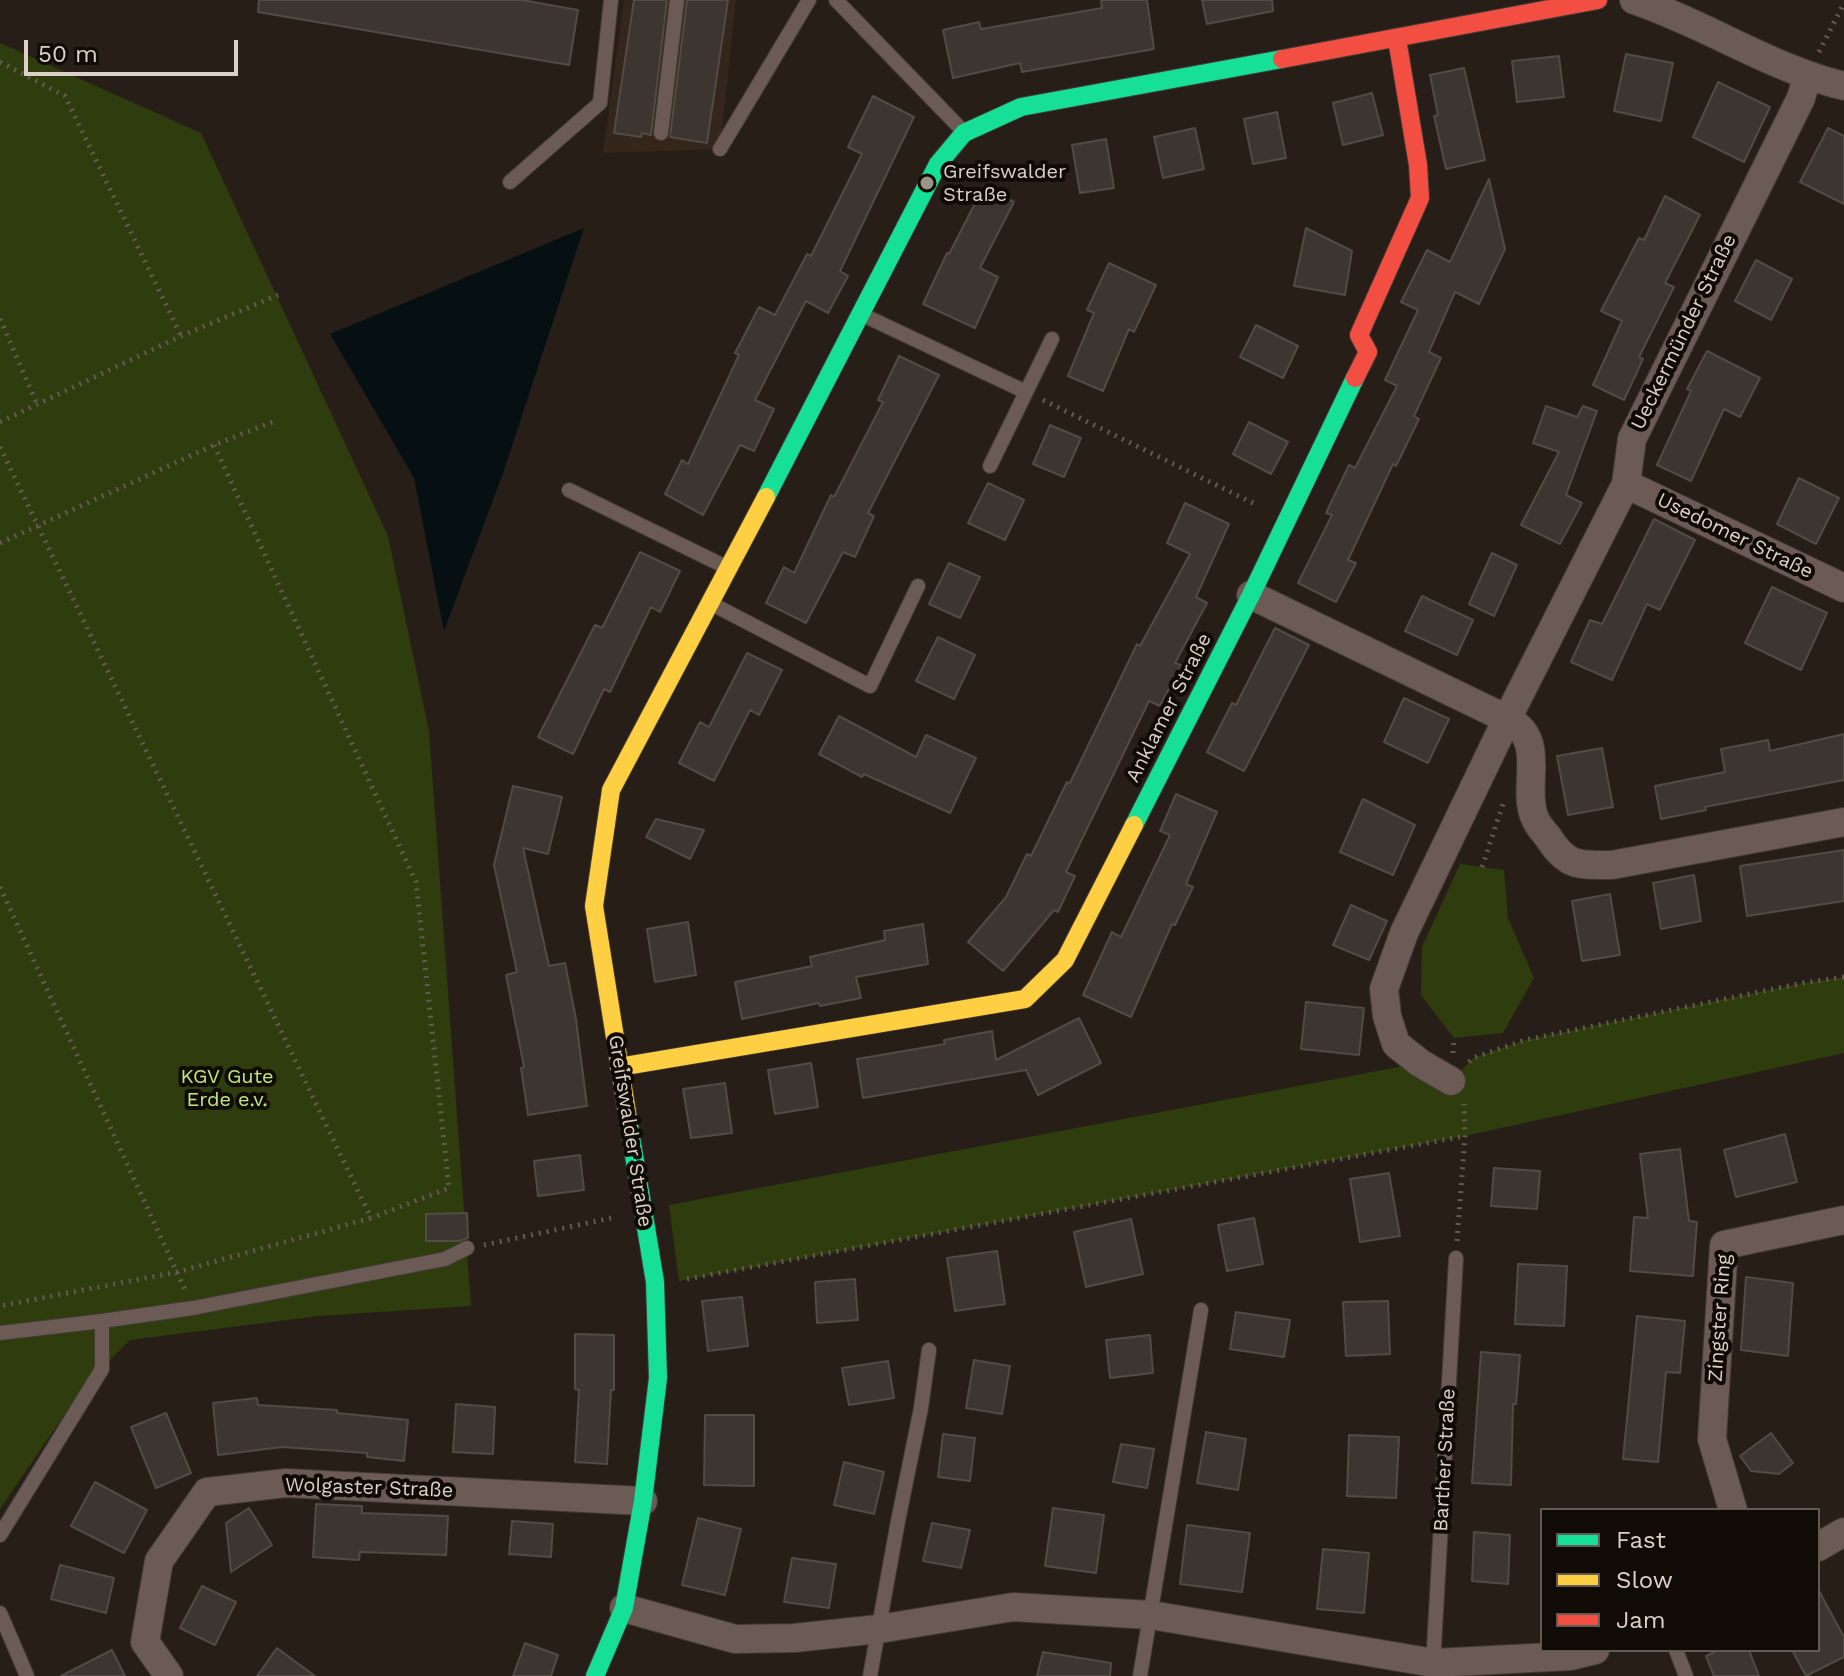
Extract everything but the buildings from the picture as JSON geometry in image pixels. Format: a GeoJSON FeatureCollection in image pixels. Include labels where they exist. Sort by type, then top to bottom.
{"type":"FeatureCollection","features":[{"type":"Feature","properties":{"kind":"street","name":"Greifswalder Straße"},"geometry":{"type":"LineString","coordinates":[[595,1676],[624,1608],[643,1501],[658,1378],[655,1282],[594,906],[611,790],[730,569],[932,174],[964,133],[1021,107],[1598,0]]}},
{"type":"Feature","properties":{"kind":"street"},"geometry":{"type":"LineString","coordinates":[[1634,0],[1807,77],[1844,86]]}},
{"type":"Feature","properties":{"kind":"street","name":"Anklamer Straße"},"geometry":{"type":"LineString","coordinates":[[619,1067],[1025,999],[1065,960],[1251,595],[1368,352],[1359,335],[1420,198],[1418,165],[1397,39]]}},
{"type":"Feature","properties":{"kind":"street","name":"Ueckermünder Straße"},"geometry":{"type":"LineString","coordinates":[[1451,1081],[1396,1044],[1387,1016],[1384,989],[1404,933],[1507,719],[1626,484],[1632,439],[1801,98],[1807,77]]}},
{"type":"Feature","properties":{"kind":"street","name":"Usedomer Straße"},"geometry":{"type":"LineString","coordinates":[[1626,484],[1844,588]]}},
{"type":"Feature","properties":{"kind":"street"},"geometry":{"type":"LineString","coordinates":[[1251,595],[1521,726],[1529,743],[1533,815],[1560,857],[1582,865],[1612,865],[1844,822]]}},
{"type":"Feature","properties":{"kind":"street","name":"Zingster Ring"},"geometry":{"type":"LineString","coordinates":[[1732,1508],[1712,1439],[1724,1245],[1844,1220]]}},
{"type":"Feature","properties":{"kind":"street","name":"Wolgaster Straße"},"geometry":{"type":"LineString","coordinates":[[169,1676],[145,1642],[159,1561],[207,1492],[286,1483],[643,1501]]}},
{"type":"Feature","properties":{"kind":"street"},"geometry":{"type":"LineString","coordinates":[[1820,1546],[1844,1532]]}},
{"type":"Feature","properties":{"kind":"street"},"geometry":{"type":"LineString","coordinates":[[624,1608],[735,1639],[794,1638],[879,1629],[1013,1607],[1151,1615],[1433,1669],[1587,1652]]}},
{"type":"Feature","properties":{"kind":"lane"},"geometry":{"type":"LineString","coordinates":[[510,182],[600,103],[611,0]]}},
{"type":"Feature","properties":{"kind":"lane"},"geometry":{"type":"LineString","coordinates":[[661,133],[677,0]]}},
{"type":"Feature","properties":{"kind":"lane"},"geometry":{"type":"LineString","coordinates":[[720,149],[809,0]]}},
{"type":"Feature","properties":{"kind":"lane"},"geometry":{"type":"LineString","coordinates":[[836,0],[964,133]]}},
{"type":"Feature","properties":{"kind":"lane"},"geometry":{"type":"LineString","coordinates":[[862,315],[1026,392]]}},
{"type":"Feature","properties":{"kind":"lane"},"geometry":{"type":"LineString","coordinates":[[990,466],[1052,339]]}},
{"type":"Feature","properties":{"kind":"lane"},"geometry":{"type":"LineString","coordinates":[[569,490],[730,569]]}},
{"type":"Feature","properties":{"kind":"lane"},"geometry":{"type":"LineString","coordinates":[[711,604],[870,686],[918,586]]}},
{"type":"Feature","properties":{"kind":"lane"},"geometry":{"type":"LineString","coordinates":[[0,1333],[193,1308],[445,1259],[467,1248]]}},
{"type":"Feature","properties":{"kind":"lane","name":"Barther Straße"},"geometry":{"type":"LineString","coordinates":[[1433,1669],[1456,1258]]}},
{"type":"Feature","properties":{"kind":"lane"},"geometry":{"type":"LineString","coordinates":[[1140,1676],[1201,1310]]}},
{"type":"Feature","properties":{"kind":"lane"},"geometry":{"type":"LineString","coordinates":[[0,1535],[102,1369],[102,1321]]}},
{"type":"Feature","properties":{"kind":"lane"},"geometry":{"type":"LineString","coordinates":[[870,1676],[921,1408],[929,1350]]}},
{"type":"Feature","properties":{"kind":"lane"},"geometry":{"type":"LineString","coordinates":[[0,1613],[27,1676]]}},
{"type":"Feature","properties":{"kind":"lane"},"geometry":{"type":"LineString","coordinates":[[1677,1652],[1686,1676]]}},
{"type":"Feature","properties":{"kind":"path"},"geometry":{"type":"LineString","coordinates":[[1807,77],[1844,3]]}},
{"type":"Feature","properties":{"kind":"path"},"geometry":{"type":"LineString","coordinates":[[0,62],[65,96],[181,336]]}},
{"type":"Feature","properties":{"kind":"path"},"geometry":{"type":"LineString","coordinates":[[0,422],[181,336],[278,295]]}},
{"type":"Feature","properties":{"kind":"path"},"geometry":{"type":"LineString","coordinates":[[0,319],[37,404]]}},
{"type":"Feature","properties":{"kind":"path"},"geometry":{"type":"LineString","coordinates":[[1026,392],[1286,520]]}},
{"type":"Feature","properties":{"kind":"path"},"geometry":{"type":"LineString","coordinates":[[0,543],[214,445],[275,421]]}},
{"type":"Feature","properties":{"kind":"path"},"geometry":{"type":"LineString","coordinates":[[0,1306],[177,1272],[371,1218],[449,1188],[416,882],[214,445]]}},
{"type":"Feature","properties":{"kind":"path"},"geometry":{"type":"LineString","coordinates":[[0,447],[371,1218]]}},
{"type":"Feature","properties":{"kind":"path"},"geometry":{"type":"LineString","coordinates":[[0,887],[193,1308]]}},
{"type":"Feature","properties":{"kind":"path"},"geometry":{"type":"LineString","coordinates":[[1451,1081],[1473,1058],[1525,1040],[1844,977]]}},
{"type":"Feature","properties":{"kind":"path"},"geometry":{"type":"LineString","coordinates":[[1451,1081],[1454,1038]]}},
{"type":"Feature","properties":{"kind":"path"},"geometry":{"type":"LineString","coordinates":[[655,1282],[679,1281],[1465,1136],[1456,1258]]}},
{"type":"Feature","properties":{"kind":"path"},"geometry":{"type":"LineString","coordinates":[[467,1248],[643,1211]]}},
{"type":"Feature","properties":{"kind":"shaded area"},"geometry":{"type":"Polygon","coordinates":[[[624,0],[736,0],[720,149],[603,153],[624,0]]]}},
{"type":"Feature","properties":{"kind":"shaded area"},"geometry":{"type":"Polygon","coordinates":[[[584,228],[502,476],[444,631],[414,478],[330,334],[584,228]]]}},
{"type":"Feature","properties":{"kind":"green space","name":"KGV Gute Erde e.v."},"geometry":{"type":"Polygon","coordinates":[[[0,43],[201,133],[388,536],[429,731],[471,1306],[319,1316],[130,1340],[84,1386],[0,1509],[0,43]]]}},
{"type":"Feature","properties":{"kind":"green space"},"geometry":{"type":"Polygon","coordinates":[[[1460,864],[1504,870],[1508,918],[1534,978],[1503,1033],[1454,1038],[1421,995],[1422,947],[1460,864]]]}},
{"type":"Feature","properties":{"kind":"green space"},"geometry":{"type":"Polygon","coordinates":[[[1844,977],[1844,1053],[1465,1136],[679,1281],[669,1205],[1420,1063],[1451,1081],[1473,1058],[1525,1040],[1844,977]]]}},
{"type":"Feature","properties":{"kind":"traffic: fast"},"geometry":{"type":"LineString","coordinates":[[766,497],[938,164],[964,133],[1021,107],[1282,59]]}},
{"type":"Feature","properties":{"kind":"traffic: fast"},"geometry":{"type":"LineString","coordinates":[[1134,825],[1251,595],[1355,378]]}},
{"type":"Feature","properties":{"kind":"traffic: fast"},"geometry":{"type":"LineString","coordinates":[[595,1676],[624,1608],[643,1501],[658,1378],[655,1282],[629,1125]]}},
{"type":"Feature","properties":{"kind":"traffic: slow"},"geometry":{"type":"LineString","coordinates":[[629,1125],[594,906],[611,790],[766,497]]}},
{"type":"Feature","properties":{"kind":"traffic: slow"},"geometry":{"type":"LineString","coordinates":[[619,1067],[1025,999],[1065,960],[1134,825]]}},
{"type":"Feature","properties":{"kind":"traffic: jam"},"geometry":{"type":"LineString","coordinates":[[1282,59],[1598,0]]}},
{"type":"Feature","properties":{"kind":"traffic: jam"},"geometry":{"type":"LineString","coordinates":[[1355,378],[1368,352],[1359,335],[1420,198],[1418,165],[1397,39]]}},
{"type":"Feature","properties":{"kind":"place","name":"Greifswalder Straße"},"geometry":{"type":"Point","coordinates":[927,183]}}]}
